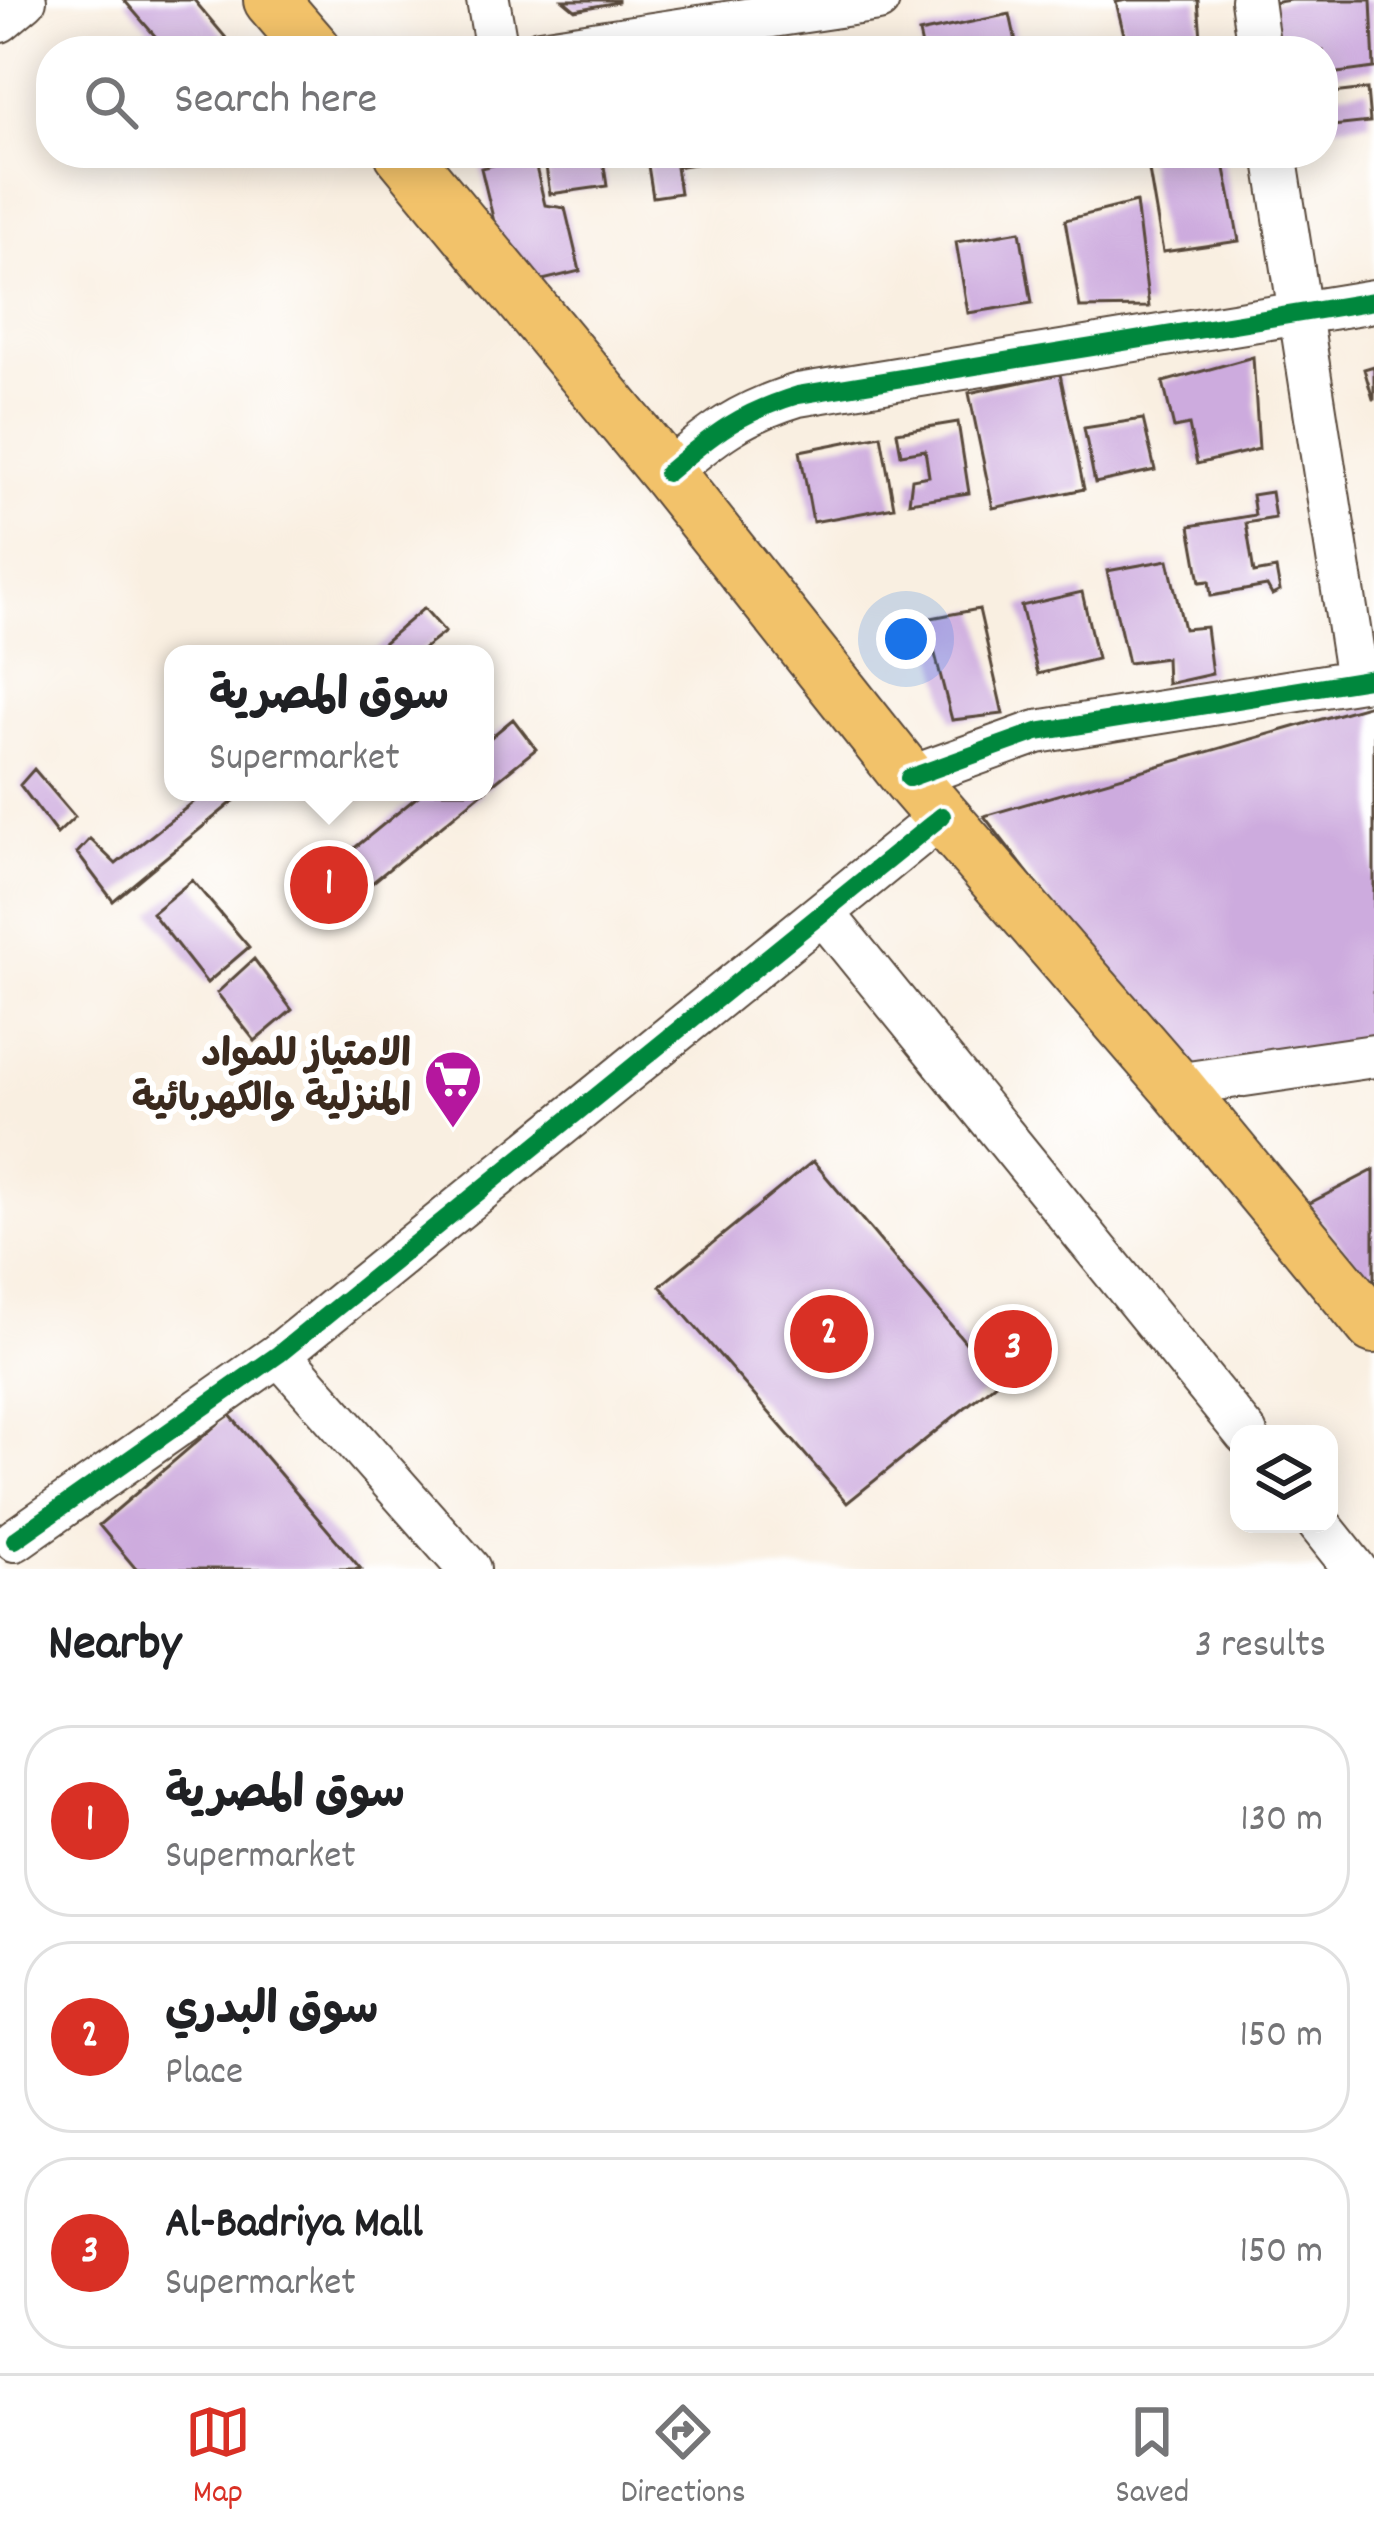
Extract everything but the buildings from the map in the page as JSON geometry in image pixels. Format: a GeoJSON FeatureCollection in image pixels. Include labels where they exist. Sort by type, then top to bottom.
{"type":"FeatureCollection","features":[{"type":"Feature","properties":{"kind":"main road"},"geometry":{"type":"LineString","coordinates":[[271,0],[302,36]]}},
{"type":"Feature","properties":{"kind":"main road"},"geometry":{"type":"LineString","coordinates":[[414,168],[926,797],[1175,1084],[1374,1326]]}},
{"type":"Feature","properties":{"kind":"street"},"geometry":{"type":"LineString","coordinates":[[0,21],[25,0]]}},
{"type":"Feature","properties":{"kind":"street"},"geometry":{"type":"LineString","coordinates":[[488,0],[494,36]]}},
{"type":"Feature","properties":{"kind":"street"},"geometry":{"type":"LineString","coordinates":[[602,36],[693,14],[878,0]]}},
{"type":"Feature","properties":{"kind":"street"},"geometry":{"type":"LineString","coordinates":[[1252,0],[1257,36]]}},
{"type":"Feature","properties":{"kind":"street"},"geometry":{"type":"LineString","coordinates":[[18,1544],[279,1354],[823,913],[926,797],[1037,732],[1366,679],[1277,168]]}},
{"type":"Feature","properties":{"kind":"street"},"geometry":{"type":"LineString","coordinates":[[667,473],[714,433],[753,409],[798,395],[1374,301]]}},
{"type":"Feature","properties":{"kind":"street"},"geometry":{"type":"LineString","coordinates":[[823,913],[1239,1425]]}},
{"type":"Feature","properties":{"kind":"street"},"geometry":{"type":"LineString","coordinates":[[1175,1084],[1374,1056]]}},
{"type":"Feature","properties":{"kind":"street"},"geometry":{"type":"LineString","coordinates":[[279,1354],[469,1569]]}},
{"type":"Feature","properties":{"kind":"street"},"geometry":{"type":"LineString","coordinates":[[1325,1533],[1355,1569]]}},
{"type":"Feature","properties":{"kind":"cycle path"},"geometry":{"type":"LineString","coordinates":[[667,473],[728,426],[798,395],[1374,301]]}},
{"type":"Feature","properties":{"kind":"cycle path"},"geometry":{"type":"LineString","coordinates":[[909,778],[1037,732],[1374,678]]}},
{"type":"Feature","properties":{"kind":"cycle path"},"geometry":{"type":"LineString","coordinates":[[15,1540],[279,1354],[942,816]]}},
{"type":"Feature","properties":{"kind":"place","name":"سوق المصرية"},"geometry":{"type":"Point","coordinates":[329,885]}},
{"type":"Feature","properties":{"kind":"place","name":"الامتياز للمواد المنزلية والكهربائية"},"geometry":{"type":"Point","coordinates":[453,1130]}},
{"type":"Feature","properties":{"kind":"place","name":"سوق البدري"},"geometry":{"type":"Point","coordinates":[829,1334]}},
{"type":"Feature","properties":{"kind":"place","name":"Al-Badriya Mall"},"geometry":{"type":"Point","coordinates":[1013,1349]}}]}
